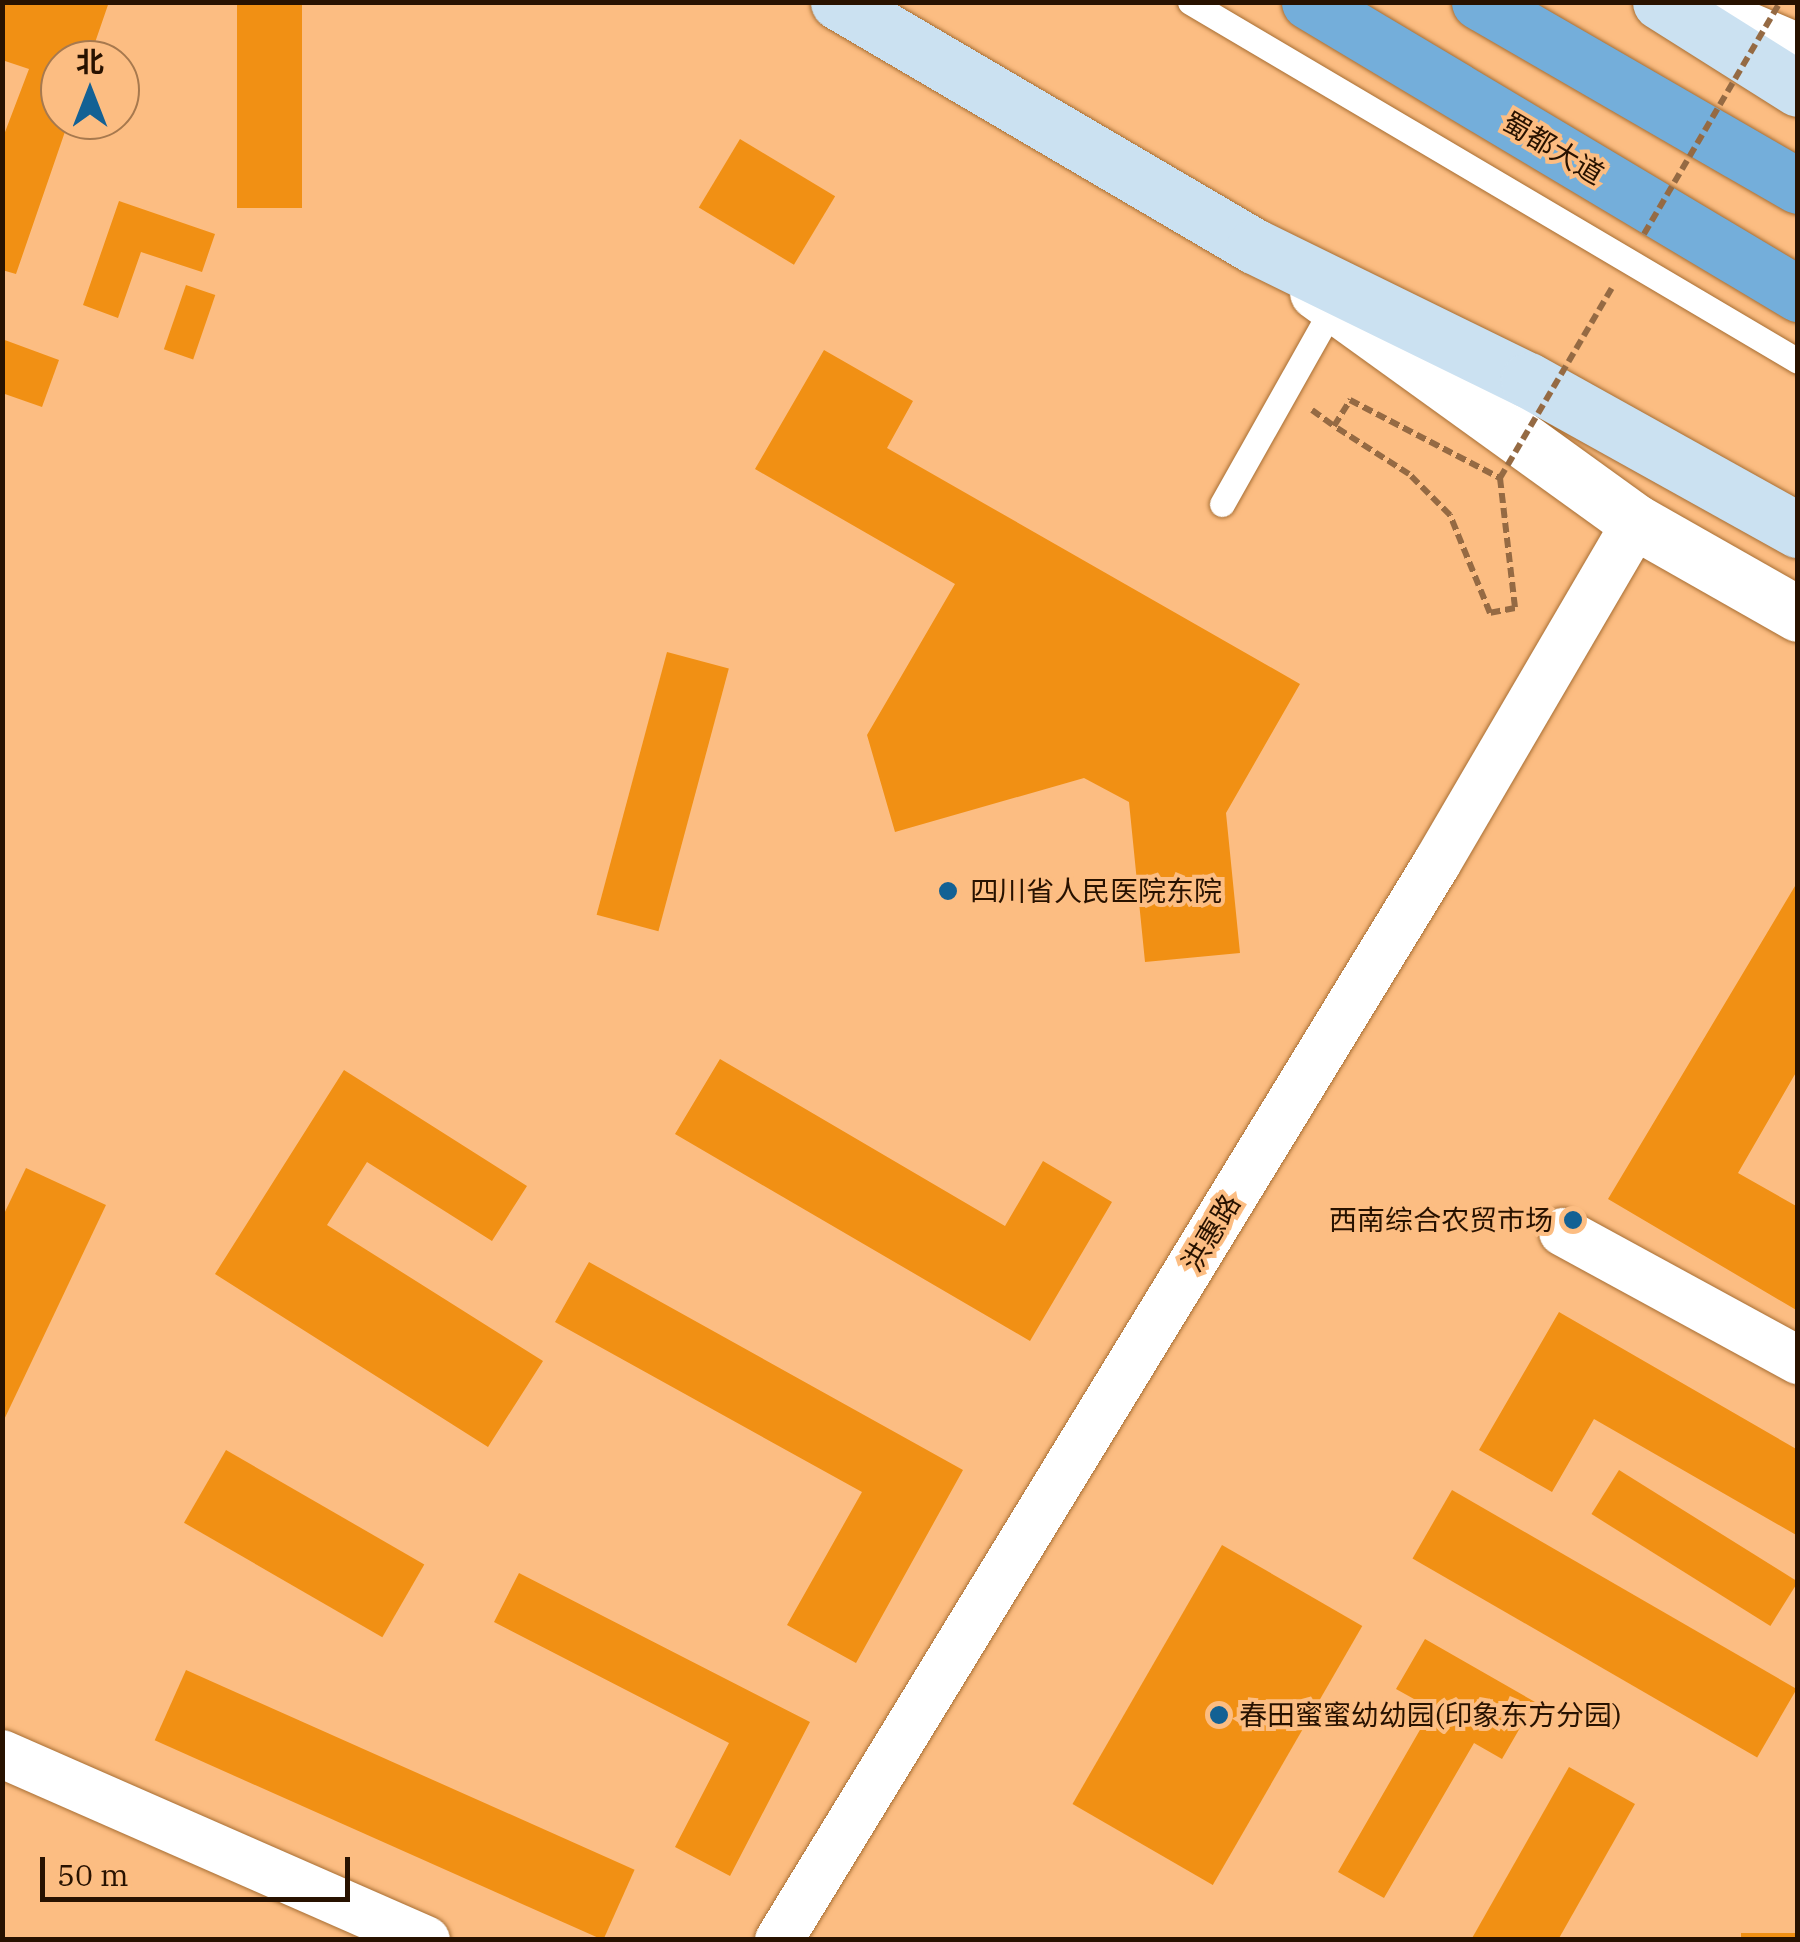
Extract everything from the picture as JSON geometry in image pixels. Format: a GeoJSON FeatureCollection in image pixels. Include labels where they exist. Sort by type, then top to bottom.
{"type":"FeatureCollection","features":[{"type":"Feature","properties":{"kind":"highway","name":"蜀都大道"},"geometry":{"type":"LineString","coordinates":[[1308,2],[1798,294]]}},
{"type":"Feature","properties":{"kind":"highway"},"geometry":{"type":"LineString","coordinates":[[1479,2],[1798,186]]}},
{"type":"Feature","properties":{"kind":"main road"},"geometry":{"type":"LineString","coordinates":[[838,2],[1254,246],[1528,380],[1798,530]]}},
{"type":"Feature","properties":{"kind":"main road"},"geometry":{"type":"LineString","coordinates":[[1660,2],[1798,89]]}},
{"type":"Feature","properties":{"kind":"street"},"geometry":{"type":"LineString","coordinates":[[1684,2],[1798,51]]}},
{"type":"Feature","properties":{"kind":"street"},"geometry":{"type":"LineString","coordinates":[[1254,246],[1636,522],[1798,614]]}},
{"type":"Feature","properties":{"kind":"street","name":"洪惠路"},"geometry":{"type":"LineString","coordinates":[[778,1940],[1636,522]]}},
{"type":"Feature","properties":{"kind":"street"},"geometry":{"type":"LineString","coordinates":[[1563,1232],[1798,1360]]}},
{"type":"Feature","properties":{"kind":"street"},"geometry":{"type":"LineString","coordinates":[[2,1754],[426,1940]]}},
{"type":"Feature","properties":{"kind":"lane"},"geometry":{"type":"LineString","coordinates":[[1190,2],[1798,361]]}},
{"type":"Feature","properties":{"kind":"lane"},"geometry":{"type":"LineString","coordinates":[[1222,504],[1334,305]]}},
{"type":"Feature","properties":{"kind":"path"},"geometry":{"type":"LineString","coordinates":[[1307,407],[1334,426],[1409,474],[1450,515],[1490,613],[1516,608],[1500,478],[1394,418],[1350,400],[1334,426]]}},
{"type":"Feature","properties":{"kind":"building"},"geometry":{"type":"Polygon","coordinates":[[[2,2],[109,2],[96,40],[40,40],[40,140],[62,140],[16,274],[2,270],[2,140],[29,69],[2,60],[2,2]]]}},
{"type":"Feature","properties":{"kind":"building"},"geometry":{"type":"Polygon","coordinates":[[[237,2],[302,2],[302,208],[237,208],[237,2]]]}},
{"type":"Feature","properties":{"kind":"building"},"geometry":{"type":"Polygon","coordinates":[[[740,139],[835,196],[794,265],[699,208],[740,139]]]}},
{"type":"Feature","properties":{"kind":"building"},"geometry":{"type":"Polygon","coordinates":[[[119,201],[215,234],[202,272],[141,252],[118,318],[83,305],[119,201]]]}},
{"type":"Feature","properties":{"kind":"building"},"geometry":{"type":"Polygon","coordinates":[[[186,285],[215,295],[193,359],[164,349],[186,285]]]}},
{"type":"Feature","properties":{"kind":"building"},"geometry":{"type":"Polygon","coordinates":[[[2,339],[59,360],[42,407],[2,393],[2,339]]]}},
{"type":"Feature","properties":{"kind":"building"},"geometry":{"type":"Polygon","coordinates":[[[824,350],[913,401],[887,448],[1300,684],[1226,813],[1240,953],[1145,962],[1129,802],[1084,778],[895,832],[867,735],[955,584],[755,469],[824,350]]]}},
{"type":"Feature","properties":{"kind":"building"},"geometry":{"type":"Polygon","coordinates":[[[667,652],[729,669],[658,931],[597,915],[667,652]]]}},
{"type":"Feature","properties":{"kind":"building"},"geometry":{"type":"Polygon","coordinates":[[[1798,881],[1798,1069],[1738,1173],[1798,1207],[1798,1311],[1608,1199],[1798,881]]]}},
{"type":"Feature","properties":{"kind":"building"},"geometry":{"type":"Polygon","coordinates":[[[720,1059],[1005,1226],[1043,1161],[1112,1202],[1030,1341],[675,1134],[720,1059]]]}},
{"type":"Feature","properties":{"kind":"building"},"geometry":{"type":"Polygon","coordinates":[[[344,1070],[527,1186],[492,1241],[367,1162],[327,1225],[543,1361],[488,1447],[215,1274],[344,1070]]]}},
{"type":"Feature","properties":{"kind":"building"},"geometry":{"type":"Polygon","coordinates":[[[26,1168],[106,1205],[2,1424],[2,1218],[26,1168]]]}},
{"type":"Feature","properties":{"kind":"building"},"geometry":{"type":"Polygon","coordinates":[[[589,1262],[963,1470],[856,1663],[787,1625],[862,1492],[555,1322],[589,1262]]]}},
{"type":"Feature","properties":{"kind":"building"},"geometry":{"type":"Polygon","coordinates":[[[1559,1312],[1798,1450],[1798,1536],[1594,1419],[1552,1492],[1479,1450],[1559,1312]]]}},
{"type":"Feature","properties":{"kind":"building"},"geometry":{"type":"Polygon","coordinates":[[[226,1450],[424,1564],[382,1637],[184,1523],[226,1450]]]}},
{"type":"Feature","properties":{"kind":"building"},"geometry":{"type":"Polygon","coordinates":[[[1619,1470],[1798,1582],[1770,1626],[1591,1514],[1619,1470]]]}},
{"type":"Feature","properties":{"kind":"building"},"geometry":{"type":"Polygon","coordinates":[[[1452,1490],[1797,1689],[1757,1757],[1412,1558],[1452,1490]]]}},
{"type":"Feature","properties":{"kind":"building","name":"春田蜜蜜幼幼园(印象东方分园)"},"geometry":{"type":"Polygon","coordinates":[[[1222,1545],[1362,1626],[1213,1885],[1072,1804],[1222,1545]]]}},
{"type":"Feature","properties":{"kind":"building"},"geometry":{"type":"Polygon","coordinates":[[[519,1573],[810,1722],[730,1876],[675,1847],[729,1743],[494,1622],[519,1573]]]}},
{"type":"Feature","properties":{"kind":"building"},"geometry":{"type":"Polygon","coordinates":[[[1425,1639],[1535,1702],[1502,1759],[1474,1743],[1384,1898],[1338,1872],[1432,1709],[1396,1689],[1425,1639]]]}},
{"type":"Feature","properties":{"kind":"building"},"geometry":{"type":"Polygon","coordinates":[[[186,1670],[635,1870],[603,1940],[155,1740],[186,1670]]]}},
{"type":"Feature","properties":{"kind":"building"},"geometry":{"type":"Polygon","coordinates":[[[1569,1767],[1635,1804],[1558,1940],[1471,1940],[1569,1767]]]}},
{"type":"Feature","properties":{"kind":"building"},"geometry":{"type":"Polygon","coordinates":[[[1741,1933],[1798,1933],[1798,1940],[1741,1940],[1741,1933]]]}},
{"type":"Feature","properties":{"kind":"place","name":"四川省人民医院东院"},"geometry":{"type":"Point","coordinates":[948,891]}},
{"type":"Feature","properties":{"kind":"place","name":"西南综合农贸市场"},"geometry":{"type":"Point","coordinates":[1573,1220]}},
{"type":"Feature","properties":{"kind":"place","name":"春田蜜蜜幼幼园(印象东方分园)"},"geometry":{"type":"Point","coordinates":[1219,1715]}}]}
